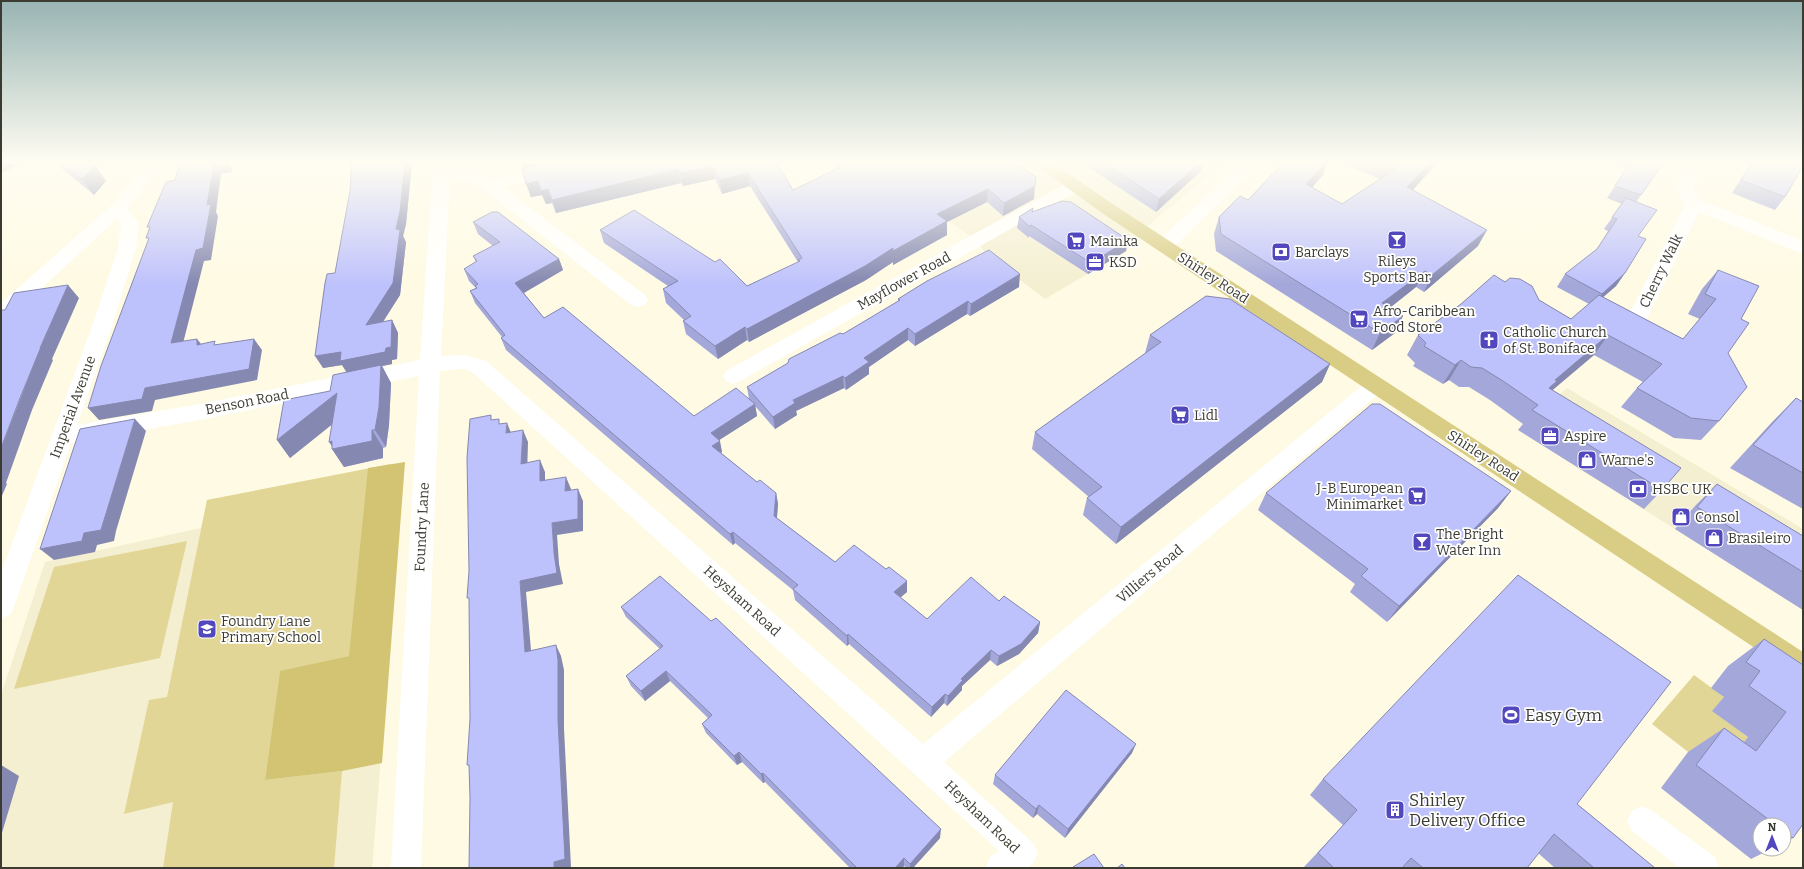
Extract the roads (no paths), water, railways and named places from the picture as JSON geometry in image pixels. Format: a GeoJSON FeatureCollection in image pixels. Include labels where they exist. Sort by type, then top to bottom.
{"type":"FeatureCollection","features":[{"type":"Feature","properties":{"kind":"main road","name":"Shirley Road"},"geometry":{"type":"LineString","coordinates":[[1100,204],[1803,666]]}},
{"type":"Feature","properties":{"kind":"street"},"geometry":{"type":"LineString","coordinates":[[1,314],[122,204]]}},
{"type":"Feature","properties":{"kind":"street","name":"Foundry Lane"},"geometry":{"type":"LineString","coordinates":[[406,868],[430,366],[440,204]]}},
{"type":"Feature","properties":{"kind":"street"},"geometry":{"type":"LineString","coordinates":[[513,204],[638,300]]}},
{"type":"Feature","properties":{"kind":"street","name":"Mayflower Road"},"geometry":{"type":"LineString","coordinates":[[733,376],[1042,204]]}},
{"type":"Feature","properties":{"kind":"street"},"geometry":{"type":"LineString","coordinates":[[1164,246],[1209,204]]}},
{"type":"Feature","properties":{"kind":"street"},"geometry":{"type":"LineString","coordinates":[[1694,204],[1803,248]]}},
{"type":"Feature","properties":{"kind":"street","name":"Cherry Walk"},"geometry":{"type":"LineString","coordinates":[[1638,317],[1694,204]]}},
{"type":"Feature","properties":{"kind":"street","name":"Imperial Avenue"},"geometry":{"type":"LineString","coordinates":[[1,607],[101,329],[127,248],[130,224],[119,208]]}},
{"type":"Feature","properties":{"kind":"street","name":"Heysham Road"},"geometry":{"type":"LineString","coordinates":[[430,366],[461,361],[479,366],[1023,853],[1001,868]]}},
{"type":"Feature","properties":{"kind":"street","name":"Benson Road"},"geometry":{"type":"LineString","coordinates":[[63,436],[205,411],[430,366]]}},
{"type":"Feature","properties":{"kind":"street","name":"Villiers Road"},"geometry":{"type":"LineString","coordinates":[[923,762],[1376,385]]}},
{"type":"Feature","properties":{"kind":"street"},"geometry":{"type":"LineString","coordinates":[[1642,821],[1704,868]]}},
{"type":"Feature","properties":{"kind":"place","name":"Rileys Sports Bar"},"geometry":{"type":"Point","coordinates":[1397,240]}},
{"type":"Feature","properties":{"kind":"place","name":"Mainka"},"geometry":{"type":"Point","coordinates":[1076,241]}},
{"type":"Feature","properties":{"kind":"place","name":"Barclays"},"geometry":{"type":"Point","coordinates":[1281,252]}},
{"type":"Feature","properties":{"kind":"place","name":"KSD"},"geometry":{"type":"Point","coordinates":[1095,262]}},
{"type":"Feature","properties":{"kind":"place","name":"Afro-Caribbean Food Store"},"geometry":{"type":"Point","coordinates":[1359,319]}},
{"type":"Feature","properties":{"kind":"place","name":"Catholic Church of St. Boniface"},"geometry":{"type":"Point","coordinates":[1489,340]}},
{"type":"Feature","properties":{"kind":"place","name":"Lidl"},"geometry":{"type":"Point","coordinates":[1180,415]}},
{"type":"Feature","properties":{"kind":"place","name":"Aspire"},"geometry":{"type":"Point","coordinates":[1550,436]}},
{"type":"Feature","properties":{"kind":"place","name":"Warne's"},"geometry":{"type":"Point","coordinates":[1587,460]}},
{"type":"Feature","properties":{"kind":"place","name":"HSBC UK"},"geometry":{"type":"Point","coordinates":[1638,489]}},
{"type":"Feature","properties":{"kind":"place","name":"J-B European Minimarket"},"geometry":{"type":"Point","coordinates":[1417,496]}},
{"type":"Feature","properties":{"kind":"place","name":"Consol"},"geometry":{"type":"Point","coordinates":[1681,517]}},
{"type":"Feature","properties":{"kind":"place","name":"Brasileiro"},"geometry":{"type":"Point","coordinates":[1714,538]}},
{"type":"Feature","properties":{"kind":"place","name":"The Bright Water Inn"},"geometry":{"type":"Point","coordinates":[1422,542]}},
{"type":"Feature","properties":{"kind":"place","name":"Foundry Lane Primary School"},"geometry":{"type":"Point","coordinates":[207,629]}},
{"type":"Feature","properties":{"kind":"place","name":"Easy Gym"},"geometry":{"type":"Point","coordinates":[1511,715]}},
{"type":"Feature","properties":{"kind":"place","name":"Shirley Delivery Office"},"geometry":{"type":"Point","coordinates":[1395,810]}}]}
